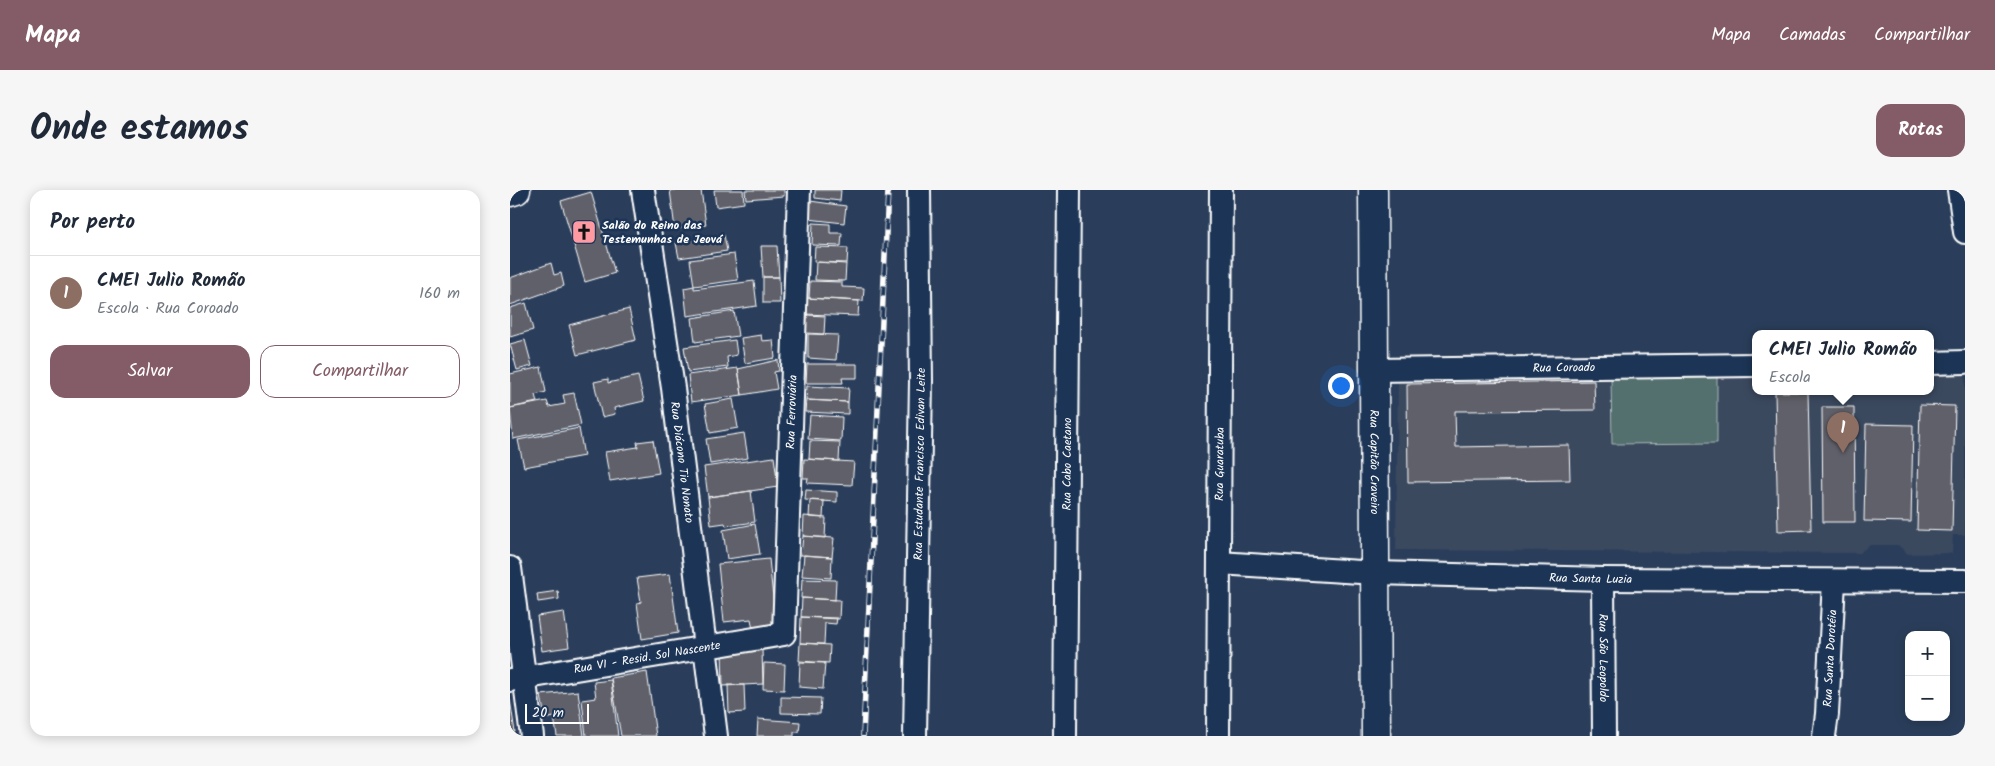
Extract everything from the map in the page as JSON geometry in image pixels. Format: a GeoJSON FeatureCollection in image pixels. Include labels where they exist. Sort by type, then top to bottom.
{"type":"FeatureCollection","features":[{"type":"Feature","properties":{"kind":"street"},"geometry":{"type":"LineString","coordinates":[[510,192],[516,190]]}},
{"type":"Feature","properties":{"kind":"street","name":"Rua Diácono Tio Nonato"},"geometry":{"type":"LineString","coordinates":[[643,190],[673,388],[716,736]]}},
{"type":"Feature","properties":{"kind":"street","name":"Rua Ferroviária"},"geometry":{"type":"LineString","coordinates":[[784,634],[799,190]]}},
{"type":"Feature","properties":{"kind":"street","name":"Rua Estudante Francisco Edivan Leite"},"geometry":{"type":"LineString","coordinates":[[915,736],[921,380],[919,190]]}},
{"type":"Feature","properties":{"kind":"street","name":"Rua Cabo Caetano"},"geometry":{"type":"LineString","coordinates":[[1065,736],[1069,190]]}},
{"type":"Feature","properties":{"kind":"street","name":"Rua Guaratuba"},"geometry":{"type":"LineString","coordinates":[[1218,736],[1222,190]]}},
{"type":"Feature","properties":{"kind":"street","name":"Rua Capitão Craveiro"},"geometry":{"type":"LineString","coordinates":[[1373,190],[1372,370],[1376,573],[1376,736]]}},
{"type":"Feature","properties":{"kind":"street"},"geometry":{"type":"LineString","coordinates":[[1959,190],[1965,232]]}},
{"type":"Feature","properties":{"kind":"street"},"geometry":{"type":"LineString","coordinates":[[1934,363],[1965,362]]}},
{"type":"Feature","properties":{"kind":"street","name":"Rua Coroado"},"geometry":{"type":"LineString","coordinates":[[1372,370],[1752,365]]}},
{"type":"Feature","properties":{"kind":"street","name":"Rua Santa Luzia"},"geometry":{"type":"LineString","coordinates":[[1219,563],[1376,573],[1603,579],[1965,582]]}},
{"type":"Feature","properties":{"kind":"street"},"geometry":{"type":"LineString","coordinates":[[510,568],[517,678],[532,736]]}},
{"type":"Feature","properties":{"kind":"street","name":"Rua São Leopoldo"},"geometry":{"type":"LineString","coordinates":[[1603,579],[1604,736]]}},
{"type":"Feature","properties":{"kind":"street","name":"Rua Santa Dorotéia"},"geometry":{"type":"LineString","coordinates":[[1824,736],[1828,714],[1834,581]]}},
{"type":"Feature","properties":{"kind":"street","name":"Rua VI - Resid. Sol Nascente"},"geometry":{"type":"LineString","coordinates":[[517,678],[784,634]]}},
{"type":"Feature","properties":{"kind":"shaded area"},"geometry":{"type":"Polygon","coordinates":[[[1752,370],[1752,395],[1934,395],[1934,371],[1965,371],[1965,535],[1953,535],[1952,553],[1908,554],[1898,545],[1869,545],[1860,553],[1396,550],[1398,379],[1752,370]]]}},
{"type":"Feature","properties":{"kind":"green space"},"geometry":{"type":"Polygon","coordinates":[[[1717,375],[1717,443],[1612,444],[1611,376],[1717,375]]]}},
{"type":"Feature","properties":{"kind":"building"},"geometry":{"type":"Polygon","coordinates":[[[670,190],[701,190],[706,225],[675,229],[670,190]]]}},
{"type":"Feature","properties":{"kind":"building"},"geometry":{"type":"Polygon","coordinates":[[[714,190],[743,190],[744,203],[716,207],[714,190]]]}},
{"type":"Feature","properties":{"kind":"building"},"geometry":{"type":"Polygon","coordinates":[[[745,190],[784,190],[784,196],[746,199],[745,190]]]}},
{"type":"Feature","properties":{"kind":"building"},"geometry":{"type":"Polygon","coordinates":[[[815,190],[841,190],[840,201],[815,198],[815,190]]]}},
{"type":"Feature","properties":{"kind":"building","name":"Salão do Reino das Testemunhas de Jeová"},"geometry":{"type":"Polygon","coordinates":[[[591,192],[615,273],[585,282],[561,201],[591,192]]]}},
{"type":"Feature","properties":{"kind":"building"},"geometry":{"type":"Polygon","coordinates":[[[810,201],[846,206],[844,223],[808,219],[810,201]]]}},
{"type":"Feature","properties":{"kind":"building"},"geometry":{"type":"Polygon","coordinates":[[[813,223],[830,224],[830,233],[842,233],[841,246],[812,245],[813,223]]]}},
{"type":"Feature","properties":{"kind":"building"},"geometry":{"type":"Polygon","coordinates":[[[724,235],[727,251],[679,258],[676,243],[724,235]]]}},
{"type":"Feature","properties":{"kind":"building"},"geometry":{"type":"Polygon","coordinates":[[[761,246],[777,246],[779,277],[763,277],[761,246]]]}},
{"type":"Feature","properties":{"kind":"building"},"geometry":{"type":"Polygon","coordinates":[[[815,247],[848,248],[847,263],[814,262],[815,247]]]}},
{"type":"Feature","properties":{"kind":"building"},"geometry":{"type":"Polygon","coordinates":[[[734,254],[738,280],[694,286],[690,260],[734,254]]]}},
{"type":"Feature","properties":{"kind":"building"},"geometry":{"type":"Polygon","coordinates":[[[816,262],[846,264],[845,281],[815,280],[816,262]]]}},
{"type":"Feature","properties":{"kind":"building"},"geometry":{"type":"Polygon","coordinates":[[[551,263],[554,275],[561,273],[564,286],[510,305],[510,278],[551,263]]]}},
{"type":"Feature","properties":{"kind":"building"},"geometry":{"type":"Polygon","coordinates":[[[763,277],[779,277],[780,303],[763,303],[763,277]]]}},
{"type":"Feature","properties":{"kind":"building"},"geometry":{"type":"Polygon","coordinates":[[[754,281],[757,306],[687,316],[684,288],[694,286],[694,289],[754,281]]]}},
{"type":"Feature","properties":{"kind":"building"},"geometry":{"type":"Polygon","coordinates":[[[810,281],[842,282],[842,287],[864,288],[863,301],[809,298],[810,281]]]}},
{"type":"Feature","properties":{"kind":"building"},"geometry":{"type":"Polygon","coordinates":[[[805,298],[859,301],[858,316],[804,314],[805,298]]]}},
{"type":"Feature","properties":{"kind":"building"},"geometry":{"type":"Polygon","coordinates":[[[526,303],[533,330],[510,337],[510,308],[526,303]]]}},
{"type":"Feature","properties":{"kind":"building"},"geometry":{"type":"Polygon","coordinates":[[[629,309],[636,340],[577,355],[569,325],[629,309]]]}},
{"type":"Feature","properties":{"kind":"building"},"geometry":{"type":"Polygon","coordinates":[[[734,311],[738,336],[695,342],[692,318],[734,311]]]}},
{"type":"Feature","properties":{"kind":"building"},"geometry":{"type":"Polygon","coordinates":[[[807,315],[825,316],[824,334],[806,333],[807,315]]]}},
{"type":"Feature","properties":{"kind":"building"},"geometry":{"type":"Polygon","coordinates":[[[808,334],[838,335],[836,360],[808,358],[808,334]]]}},
{"type":"Feature","properties":{"kind":"building"},"geometry":{"type":"Polygon","coordinates":[[[761,335],[762,341],[773,340],[775,358],[745,363],[741,338],[761,335]]]}},
{"type":"Feature","properties":{"kind":"building"},"geometry":{"type":"Polygon","coordinates":[[[525,340],[532,366],[517,370],[510,344],[525,340]]]}},
{"type":"Feature","properties":{"kind":"building"},"geometry":{"type":"Polygon","coordinates":[[[735,340],[737,355],[727,357],[728,367],[688,372],[684,347],[735,340]]]}},
{"type":"Feature","properties":{"kind":"building"},"geometry":{"type":"Polygon","coordinates":[[[778,360],[779,371],[774,372],[777,389],[742,395],[738,369],[778,360]]]}},
{"type":"Feature","properties":{"kind":"building"},"geometry":{"type":"Polygon","coordinates":[[[807,364],[857,364],[857,378],[842,378],[843,383],[806,383],[807,364]]]}},
{"type":"Feature","properties":{"kind":"building"},"geometry":{"type":"Polygon","coordinates":[[[541,367],[546,392],[535,395],[537,402],[510,408],[510,374],[541,367]]]}},
{"type":"Feature","properties":{"kind":"building"},"geometry":{"type":"Polygon","coordinates":[[[738,368],[742,395],[691,402],[688,375],[738,368]]]}},
{"type":"Feature","properties":{"kind":"building"},"geometry":{"type":"Polygon","coordinates":[[[638,376],[644,401],[614,408],[615,414],[602,417],[594,382],[608,379],[608,383],[638,376]]]}},
{"type":"Feature","properties":{"kind":"building"},"geometry":{"type":"Polygon","coordinates":[[[1594,381],[1595,410],[1455,411],[1456,447],[1569,445],[1570,480],[1408,482],[1407,384],[1594,381]]]}},
{"type":"Feature","properties":{"kind":"building"},"geometry":{"type":"Polygon","coordinates":[[[807,386],[849,388],[848,402],[806,400],[807,386]]]}},
{"type":"Feature","properties":{"kind":"building"},"geometry":{"type":"Polygon","coordinates":[[[574,393],[581,425],[513,439],[510,408],[547,401],[549,407],[565,404],[563,395],[574,393]]]}},
{"type":"Feature","properties":{"kind":"building"},"geometry":{"type":"Polygon","coordinates":[[[1775,395],[1808,395],[1811,530],[1778,531],[1775,395]]]}},
{"type":"Feature","properties":{"kind":"building"},"geometry":{"type":"Polygon","coordinates":[[[733,399],[738,428],[710,433],[705,404],[733,399]]]}},
{"type":"Feature","properties":{"kind":"building"},"geometry":{"type":"Polygon","coordinates":[[[806,400],[848,402],[848,414],[805,412],[806,400]]]}},
{"type":"Feature","properties":{"kind":"building"},"geometry":{"type":"Polygon","coordinates":[[[1920,405],[1955,406],[1952,531],[1917,530],[1920,405]]]}},
{"type":"Feature","properties":{"kind":"building"},"geometry":{"type":"Polygon","coordinates":[[[1822,407],[1854,407],[1855,522],[1823,522],[1822,407]]]}},
{"type":"Feature","properties":{"kind":"building"},"geometry":{"type":"Polygon","coordinates":[[[810,415],[842,417],[841,441],[808,439],[810,415]]]}},
{"type":"Feature","properties":{"kind":"building"},"geometry":{"type":"Polygon","coordinates":[[[1866,424],[1913,425],[1911,522],[1864,521],[1866,424]]]}},
{"type":"Feature","properties":{"kind":"building"},"geometry":{"type":"Polygon","coordinates":[[[579,428],[584,456],[524,467],[518,440],[579,428]]]}},
{"type":"Feature","properties":{"kind":"building"},"geometry":{"type":"Polygon","coordinates":[[[744,433],[748,458],[710,464],[706,439],[744,433]]]}},
{"type":"Feature","properties":{"kind":"building"},"geometry":{"type":"Polygon","coordinates":[[[653,440],[659,473],[610,481],[605,452],[638,447],[637,442],[653,440]]]}},
{"type":"Feature","properties":{"kind":"building"},"geometry":{"type":"Polygon","coordinates":[[[810,441],[840,442],[839,461],[809,459],[810,441]]]}},
{"type":"Feature","properties":{"kind":"building"},"geometry":{"type":"Polygon","coordinates":[[[774,457],[778,487],[708,497],[704,467],[774,457]]]}},
{"type":"Feature","properties":{"kind":"building"},"geometry":{"type":"Polygon","coordinates":[[[804,459],[854,462],[852,485],[807,483],[808,478],[803,478],[804,459]]]}},
{"type":"Feature","properties":{"kind":"building"},"geometry":{"type":"Polygon","coordinates":[[[806,490],[837,492],[837,502],[805,500],[806,490]]]}},
{"type":"Feature","properties":{"kind":"building"},"geometry":{"type":"Polygon","coordinates":[[[751,491],[755,522],[726,526],[725,523],[711,525],[708,497],[751,491]]]}},
{"type":"Feature","properties":{"kind":"building"},"geometry":{"type":"Polygon","coordinates":[[[810,500],[824,501],[823,518],[809,517],[810,500]]]}},
{"type":"Feature","properties":{"kind":"building"},"geometry":{"type":"Polygon","coordinates":[[[804,516],[826,518],[825,538],[803,536],[804,516]]]}},
{"type":"Feature","properties":{"kind":"building"},"geometry":{"type":"Polygon","coordinates":[[[755,524],[760,554],[727,559],[723,530],[755,524]]]}},
{"type":"Feature","properties":{"kind":"building"},"geometry":{"type":"Polygon","coordinates":[[[803,536],[834,538],[832,557],[801,555],[803,536]]]}},
{"type":"Feature","properties":{"kind":"building"},"geometry":{"type":"Polygon","coordinates":[[[804,555],[832,557],[831,578],[802,576],[804,555]]]}},
{"type":"Feature","properties":{"kind":"building"},"geometry":{"type":"Polygon","coordinates":[[[769,559],[776,627],[753,630],[751,619],[724,622],[718,564],[769,559]]]}},
{"type":"Feature","properties":{"kind":"building"},"geometry":{"type":"Polygon","coordinates":[[[670,574],[678,633],[642,639],[637,603],[641,602],[637,578],[670,574]]]}},
{"type":"Feature","properties":{"kind":"building"},"geometry":{"type":"Polygon","coordinates":[[[802,579],[836,580],[835,600],[801,598],[802,579]]]}},
{"type":"Feature","properties":{"kind":"building"},"geometry":{"type":"Polygon","coordinates":[[[558,591],[559,599],[538,602],[537,594],[558,591]]]}},
{"type":"Feature","properties":{"kind":"building"},"geometry":{"type":"Polygon","coordinates":[[[802,598],[840,600],[839,619],[801,617],[802,598]]]}},
{"type":"Feature","properties":{"kind":"building"},"geometry":{"type":"Polygon","coordinates":[[[564,612],[569,647],[542,651],[537,616],[564,612]]]}},
{"type":"Feature","properties":{"kind":"building"},"geometry":{"type":"Polygon","coordinates":[[[801,617],[837,618],[836,624],[825,623],[824,644],[800,643],[801,617]]]}},
{"type":"Feature","properties":{"kind":"building"},"geometry":{"type":"Polygon","coordinates":[[[800,643],[830,645],[829,663],[799,661],[800,643]]]}},
{"type":"Feature","properties":{"kind":"building"},"geometry":{"type":"Polygon","coordinates":[[[762,650],[763,684],[723,686],[722,651],[762,650]]]}},
{"type":"Feature","properties":{"kind":"building"},"geometry":{"type":"Polygon","coordinates":[[[800,662],[825,663],[823,689],[799,687],[800,662]]]}},
{"type":"Feature","properties":{"kind":"building"},"geometry":{"type":"Polygon","coordinates":[[[764,663],[785,664],[784,690],[763,689],[764,663]]]}},
{"type":"Feature","properties":{"kind":"building"},"geometry":{"type":"Polygon","coordinates":[[[647,672],[656,736],[621,736],[611,678],[647,672]]]}},
{"type":"Feature","properties":{"kind":"building"},"geometry":{"type":"Polygon","coordinates":[[[611,680],[618,736],[586,736],[582,700],[596,698],[594,682],[611,680]]]}},
{"type":"Feature","properties":{"kind":"building"},"geometry":{"type":"Polygon","coordinates":[[[728,685],[744,685],[745,712],[729,713],[728,685]]]}},
{"type":"Feature","properties":{"kind":"building"},"geometry":{"type":"Polygon","coordinates":[[[578,691],[584,736],[557,736],[554,717],[545,719],[541,695],[578,691]]]}},
{"type":"Feature","properties":{"kind":"building"},"geometry":{"type":"Polygon","coordinates":[[[781,697],[821,698],[820,714],[781,713],[781,697]]]}},
{"type":"Feature","properties":{"kind":"building"},"geometry":{"type":"Polygon","coordinates":[[[510,699],[515,732],[513,732],[514,736],[510,736],[510,699]]]}},
{"type":"Feature","properties":{"kind":"building"},"geometry":{"type":"Polygon","coordinates":[[[758,719],[800,722],[799,732],[794,732],[794,736],[757,736],[758,719]]]}},
{"type":"Feature","properties":{"kind":"railway"},"geometry":{"type":"LineString","coordinates":[[863,736],[888,190]]}},
{"type":"Feature","properties":{"kind":"place","name":"Salão do Reino das Testemunhas de Jeová"},"geometry":{"type":"Point","coordinates":[584,232]}},
{"type":"Feature","properties":{"kind":"place","name":"CMEI Julio Romão"},"geometry":{"type":"Point","coordinates":[1843,453]}}]}
